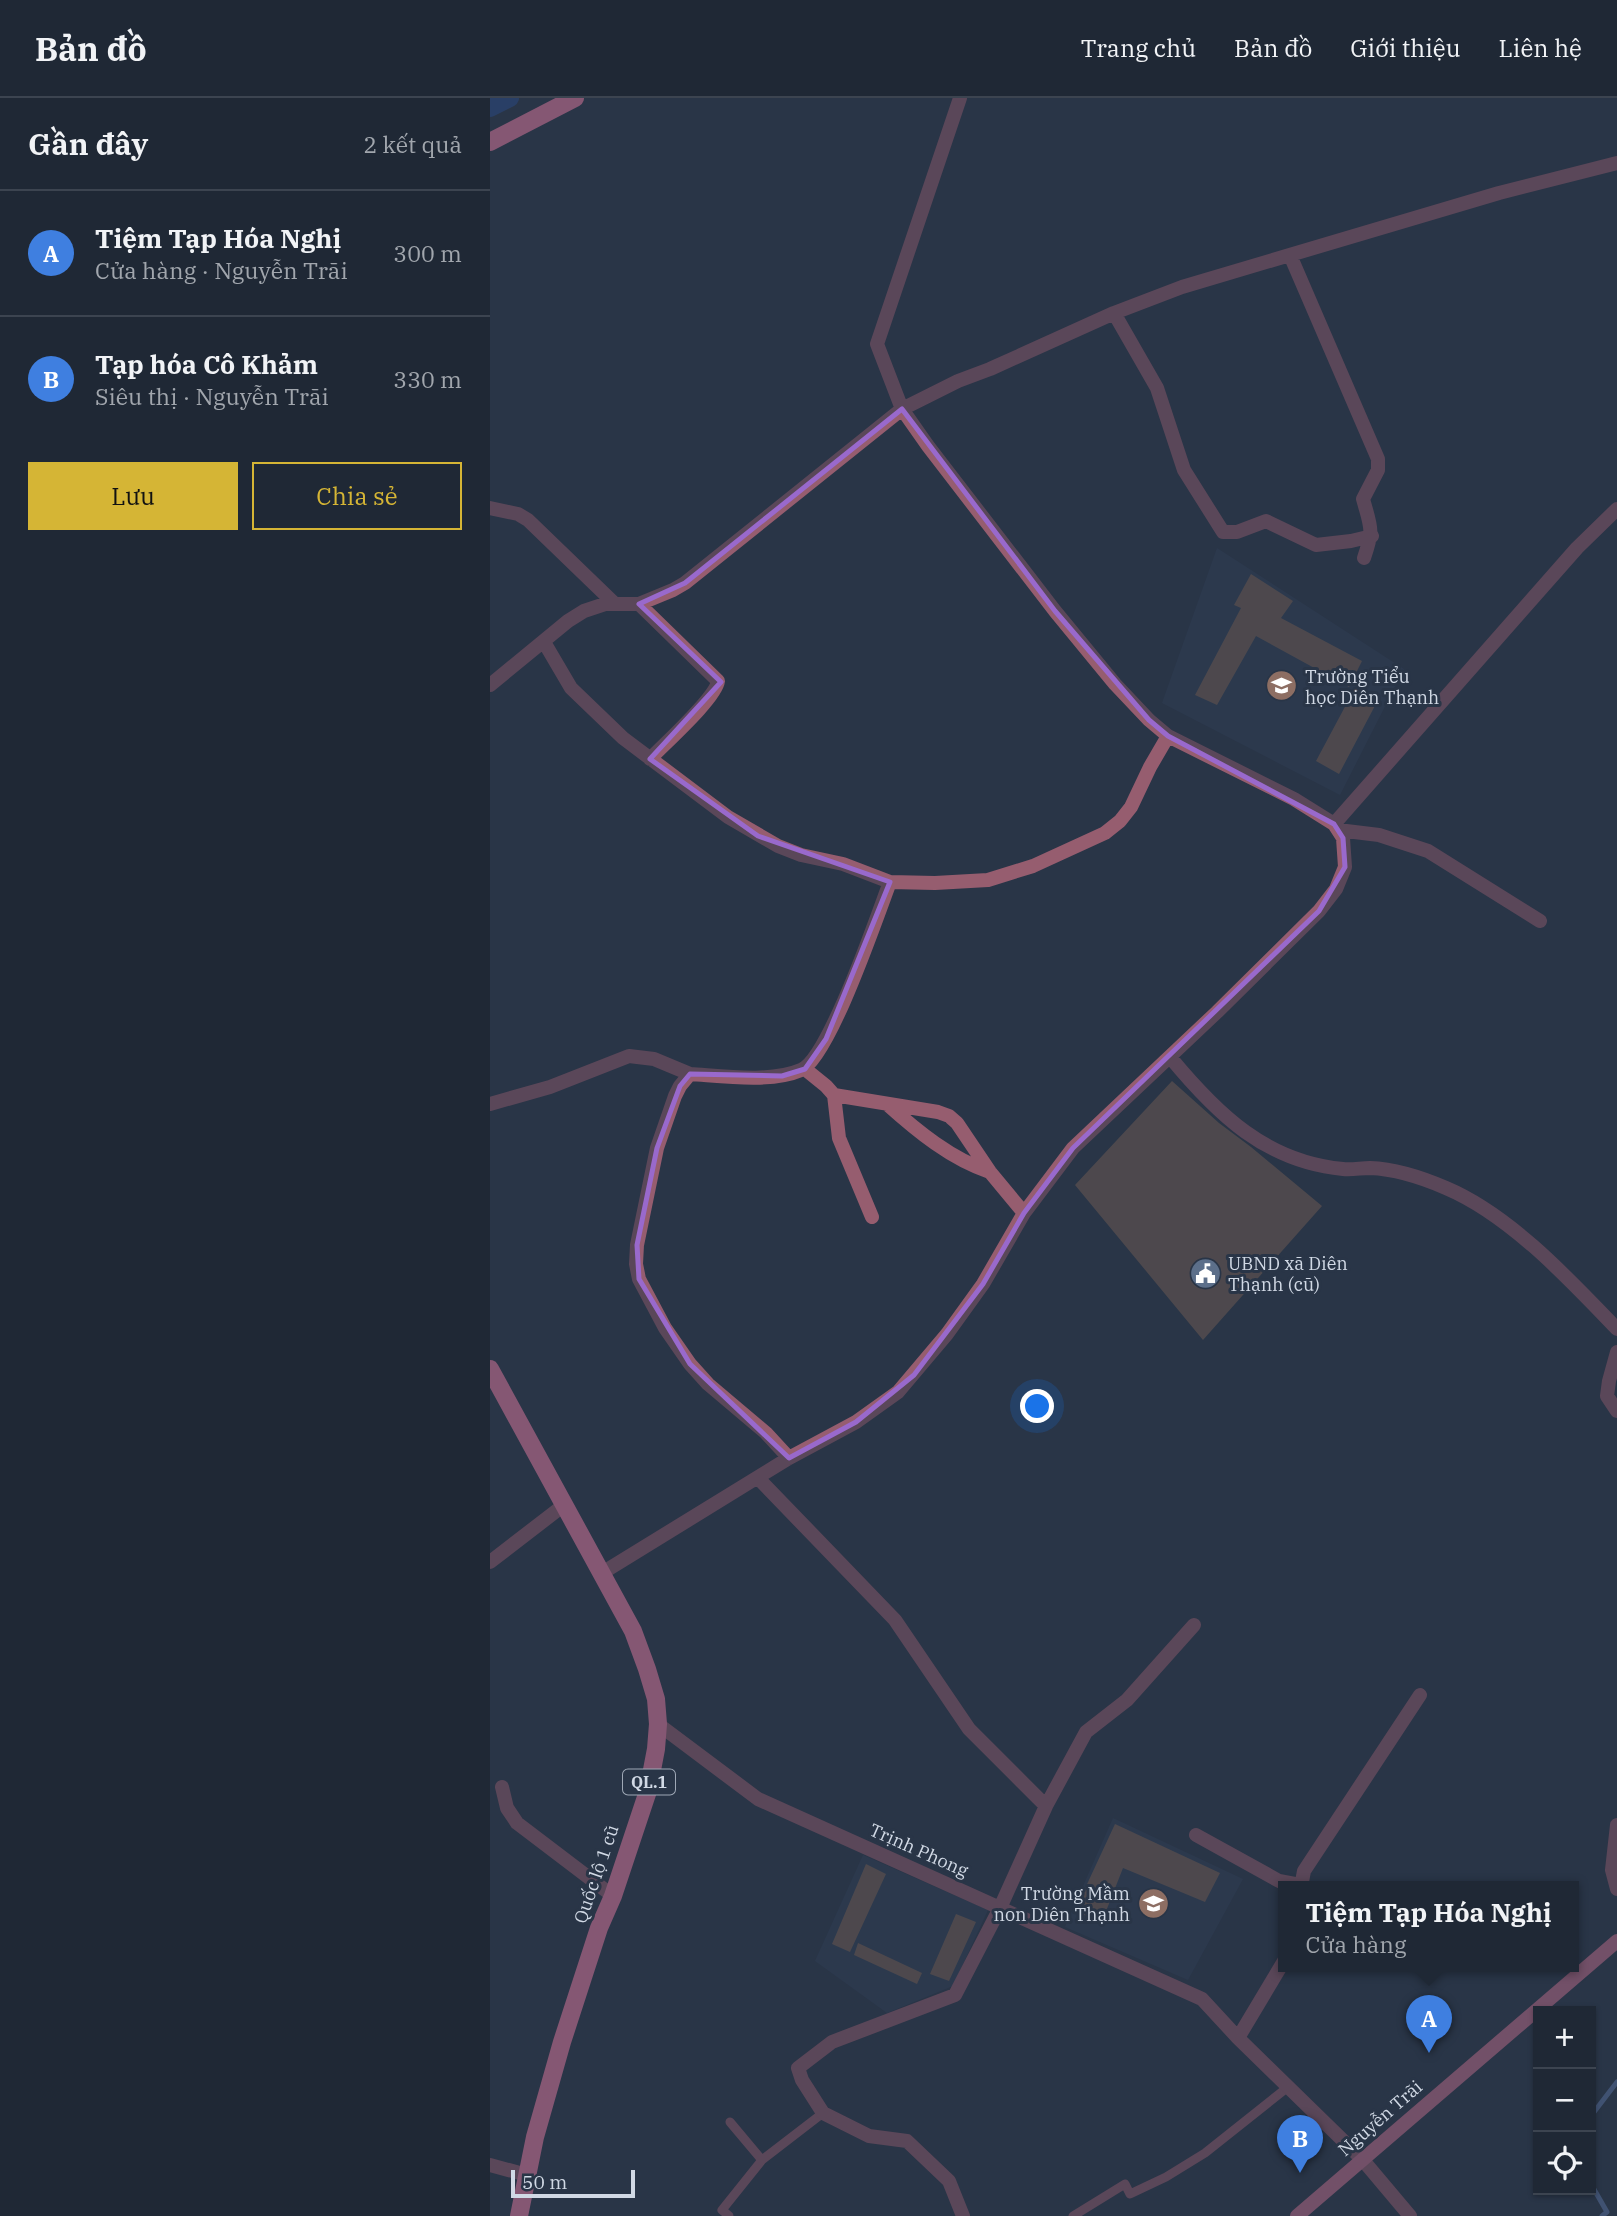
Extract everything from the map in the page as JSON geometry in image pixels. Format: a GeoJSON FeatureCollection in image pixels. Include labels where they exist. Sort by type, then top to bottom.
{"type":"FeatureCollection","features":[{"type":"Feature","properties":{"kind":"main road"},"geometry":{"type":"LineString","coordinates":[[490,142],[575,98]]}},
{"type":"Feature","properties":{"kind":"main road","name":"Quốc lộ 1 cũ"},"geometry":{"type":"LineString","coordinates":[[490,1369],[603,1573],[641,1650],[656,1699],[658,1724],[648,1791],[562,2042],[535,2137],[519,2216]]}},
{"type":"Feature","properties":{"kind":"main road","name":"Nguyễn Trãi"},"geometry":{"type":"LineString","coordinates":[[1297,2216],[1617,1941]]}},
{"type":"Feature","properties":{"kind":"street"},"geometry":{"type":"LineString","coordinates":[[960,98],[877,344],[902,409],[928,446],[1115,684],[1168,736],[1294,799],[1336,827],[1379,835],[1428,851],[1540,921]]}},
{"type":"Feature","properties":{"kind":"street"},"geometry":{"type":"LineString","coordinates":[[490,685],[584,611],[595,606],[639,604],[685,583],[902,409],[958,381],[1182,286],[1499,193],[1617,163]]}},
{"type":"Feature","properties":{"kind":"street"},"geometry":{"type":"LineString","coordinates":[[1290,255],[1378,460],[1378,470],[1363,499],[1372,536],[1364,558]]}},
{"type":"Feature","properties":{"kind":"street"},"geometry":{"type":"LineString","coordinates":[[1114,313],[1157,388],[1184,470],[1223,532],[1237,532],[1266,521],[1316,545],[1372,536]]}},
{"type":"Feature","properties":{"kind":"street"},"geometry":{"type":"LineString","coordinates":[[490,508],[518,514],[528,520],[615,604]]}},
{"type":"Feature","properties":{"kind":"street"},"geometry":{"type":"LineString","coordinates":[[1336,827],[1568,558],[1617,509]]}},
{"type":"Feature","properties":{"kind":"street"},"geometry":{"type":"LineString","coordinates":[[639,604],[718,681],[718,687],[708,699],[650,759]]}},
{"type":"Feature","properties":{"kind":"street"},"geometry":{"type":"LineString","coordinates":[[544,642],[572,688],[623,738],[758,836],[801,855],[843,864],[890,882],[988,880],[1033,866],[1105,833],[1120,821],[1131,807],[1168,736]]}},
{"type":"Feature","properties":{"kind":"street"},"geometry":{"type":"LineString","coordinates":[[603,1573],[789,1458],[856,1422],[898,1392],[947,1335],[976,1294],[1024,1213],[1073,1148],[1319,911],[1336,889],[1345,867],[1343,838],[1336,827]]}},
{"type":"Feature","properties":{"kind":"street"},"geometry":{"type":"LineString","coordinates":[[490,1104],[550,1087],[629,1056],[654,1059],[690,1074],[782,1076],[804,1069],[826,1039],[859,964],[890,882]]}},
{"type":"Feature","properties":{"kind":"street"},"geometry":{"type":"LineString","coordinates":[[1170,1057],[1221,1114],[1269,1149],[1319,1165],[1345,1170],[1370,1168],[1404,1173],[1445,1187],[1472,1200],[1553,1264],[1617,1329]]}},
{"type":"Feature","properties":{"kind":"street"},"geometry":{"type":"LineString","coordinates":[[804,1069],[834,1095],[839,1138],[872,1217]]}},
{"type":"Feature","properties":{"kind":"street"},"geometry":{"type":"LineString","coordinates":[[690,1074],[674,1096],[657,1148],[636,1245],[639,1279],[665,1328],[690,1364],[708,1384],[765,1433],[789,1458]]}},
{"type":"Feature","properties":{"kind":"street"},"geometry":{"type":"LineString","coordinates":[[834,1095],[949,1116],[1024,1213]]}},
{"type":"Feature","properties":{"kind":"street"},"geometry":{"type":"LineString","coordinates":[[887,1104],[906,1121],[970,1165],[990,1172]]}},
{"type":"Feature","properties":{"kind":"street"},"geometry":{"type":"LineString","coordinates":[[1617,1352],[1607,1396],[1617,1411]]}},
{"type":"Feature","properties":{"kind":"street"},"geometry":{"type":"LineString","coordinates":[[758,1478],[894,1620],[969,1729],[1046,1806]]}},
{"type":"Feature","properties":{"kind":"street"},"geometry":{"type":"LineString","coordinates":[[490,1562],[564,1505]]}},
{"type":"Feature","properties":{"kind":"street"},"geometry":{"type":"LineString","coordinates":[[963,2216],[949,2181],[907,2141],[869,2136],[824,2113],[802,2080],[799,2068],[832,2042],[955,1995],[1000,1908],[1046,1806],[1086,1732],[1128,1700],[1194,1625]]}},
{"type":"Feature","properties":{"kind":"street"},"geometry":{"type":"LineString","coordinates":[[1301,1881],[1304,1871],[1420,1695]]}},
{"type":"Feature","properties":{"kind":"street","name":"Trịnh Phong"},"geometry":{"type":"LineString","coordinates":[[658,1724],[758,1799],[1202,1999],[1238,2038],[1362,2159],[1410,2216]]}},
{"type":"Feature","properties":{"kind":"street"},"geometry":{"type":"LineString","coordinates":[[502,1787],[507,1808],[517,1823],[613,1896]]}},
{"type":"Feature","properties":{"kind":"street"},"geometry":{"type":"LineString","coordinates":[[1617,1825],[1612,1870],[1617,1889]]}},
{"type":"Feature","properties":{"kind":"street"},"geometry":{"type":"LineString","coordinates":[[1196,1835],[1279,1881]]}},
{"type":"Feature","properties":{"kind":"street"},"geometry":{"type":"LineString","coordinates":[[1238,2038],[1278,1971]]}},
{"type":"Feature","properties":{"kind":"street"},"geometry":{"type":"LineString","coordinates":[[490,2165],[527,2175]]}},
{"type":"Feature","properties":{"kind":"lane"},"geometry":{"type":"LineString","coordinates":[[1073,2216],[1125,2184],[1130,2194],[1166,2177],[1205,2153],[1288,2087]]}},
{"type":"Feature","properties":{"kind":"lane"},"geometry":{"type":"LineString","coordinates":[[729,2216],[722,2210],[762,2160],[824,2113]]}},
{"type":"Feature","properties":{"kind":"lane"},"geometry":{"type":"LineString","coordinates":[[730,2122],[762,2160]]}},
{"type":"Feature","properties":{"kind":"highlighted area"},"geometry":{"type":"Polygon","coordinates":[[[902,409],[1055,611],[1149,720],[1168,736],[1334,824],[1343,838],[1345,867],[1319,911],[1073,1148],[1024,1213],[983,1284],[914,1375],[856,1422],[789,1458],[690,1364],[639,1279],[637,1245],[657,1148],[680,1086],[690,1074],[782,1076],[805,1069],[826,1039],[890,882],[758,836],[650,759],[721,682],[639,604],[685,583],[902,409]]]}},
{"type":"Feature","properties":{"kind":"shaded area","name":"Trường Tiểu học Diên Thạnh"},"geometry":{"type":"Polygon","coordinates":[[[1217,548],[1404,669],[1340,795],[1162,703],[1217,548]]]}},
{"type":"Feature","properties":{"kind":"shaded area","name":"Trường Mầm non Diên Thạnh"},"geometry":{"type":"Polygon","coordinates":[[[1113,1818],[1243,1879],[1188,1980],[1065,1927],[1113,1818]]]}},
{"type":"Feature","properties":{"kind":"shaded area"},"geometry":{"type":"Polygon","coordinates":[[[863,1855],[988,1910],[953,1986],[887,2013],[815,1961],[863,1855]]]}},
{"type":"Feature","properties":{"kind":"building"},"geometry":{"type":"Polygon","coordinates":[[[1251,574],[1293,601],[1281,618],[1362,661],[1349,687],[1256,636],[1217,705],[1195,695],[1241,608],[1234,605],[1251,574]]]}},
{"type":"Feature","properties":{"kind":"building"},"geometry":{"type":"Polygon","coordinates":[[[1355,688],[1378,700],[1339,774],[1316,761],[1355,688]]]}},
{"type":"Feature","properties":{"kind":"building","name":"UBND xã Diên Thạnh (cũ)"},"geometry":{"type":"Polygon","coordinates":[[[1172,1081],[1219,1123],[1322,1206],[1203,1340],[1075,1185],[1172,1081]]]}},
{"type":"Feature","properties":{"kind":"building"},"geometry":{"type":"Polygon","coordinates":[[[1115,1824],[1220,1873],[1205,1902],[1123,1868],[1101,1924],[1075,1910],[1115,1824]]]}},
{"type":"Feature","properties":{"kind":"building"},"geometry":{"type":"Polygon","coordinates":[[[866,1864],[886,1874],[850,1952],[832,1944],[866,1864]]]}},
{"type":"Feature","properties":{"kind":"building"},"geometry":{"type":"Polygon","coordinates":[[[956,1914],[976,1922],[949,1981],[930,1974],[956,1914]]]}},
{"type":"Feature","properties":{"kind":"building"},"geometry":{"type":"Polygon","coordinates":[[[858,1943],[922,1973],[917,1984],[854,1955],[858,1943]]]}},
{"type":"Feature","properties":{"kind":"waterway"},"geometry":{"type":"LineString","coordinates":[[490,108],[510,98]]}},
{"type":"Feature","properties":{"kind":"waterway"},"geometry":{"type":"LineString","coordinates":[[1596,2109],[1617,2082]]}},
{"type":"Feature","properties":{"kind":"waterway"},"geometry":{"type":"LineString","coordinates":[[1596,2193],[1607,2212],[1602,2216]]}},
{"type":"Feature","properties":{"kind":"place","name":"Trường Tiểu học Diên Thạnh"},"geometry":{"type":"Point","coordinates":[1282,686]}},
{"type":"Feature","properties":{"kind":"place","name":"UBND xã Diên Thạnh (cũ)"},"geometry":{"type":"Point","coordinates":[1205,1273]}},
{"type":"Feature","properties":{"kind":"place","name":"Trường Mầm non Diên Thạnh"},"geometry":{"type":"Point","coordinates":[1153,1903]}},
{"type":"Feature","properties":{"kind":"place","name":"Tiệm Tạp Hóa Nghị"},"geometry":{"type":"Point","coordinates":[1429,2053]}},
{"type":"Feature","properties":{"kind":"place","name":"Tạp hóa Cô Khảm"},"geometry":{"type":"Point","coordinates":[1300,2173]}}]}
